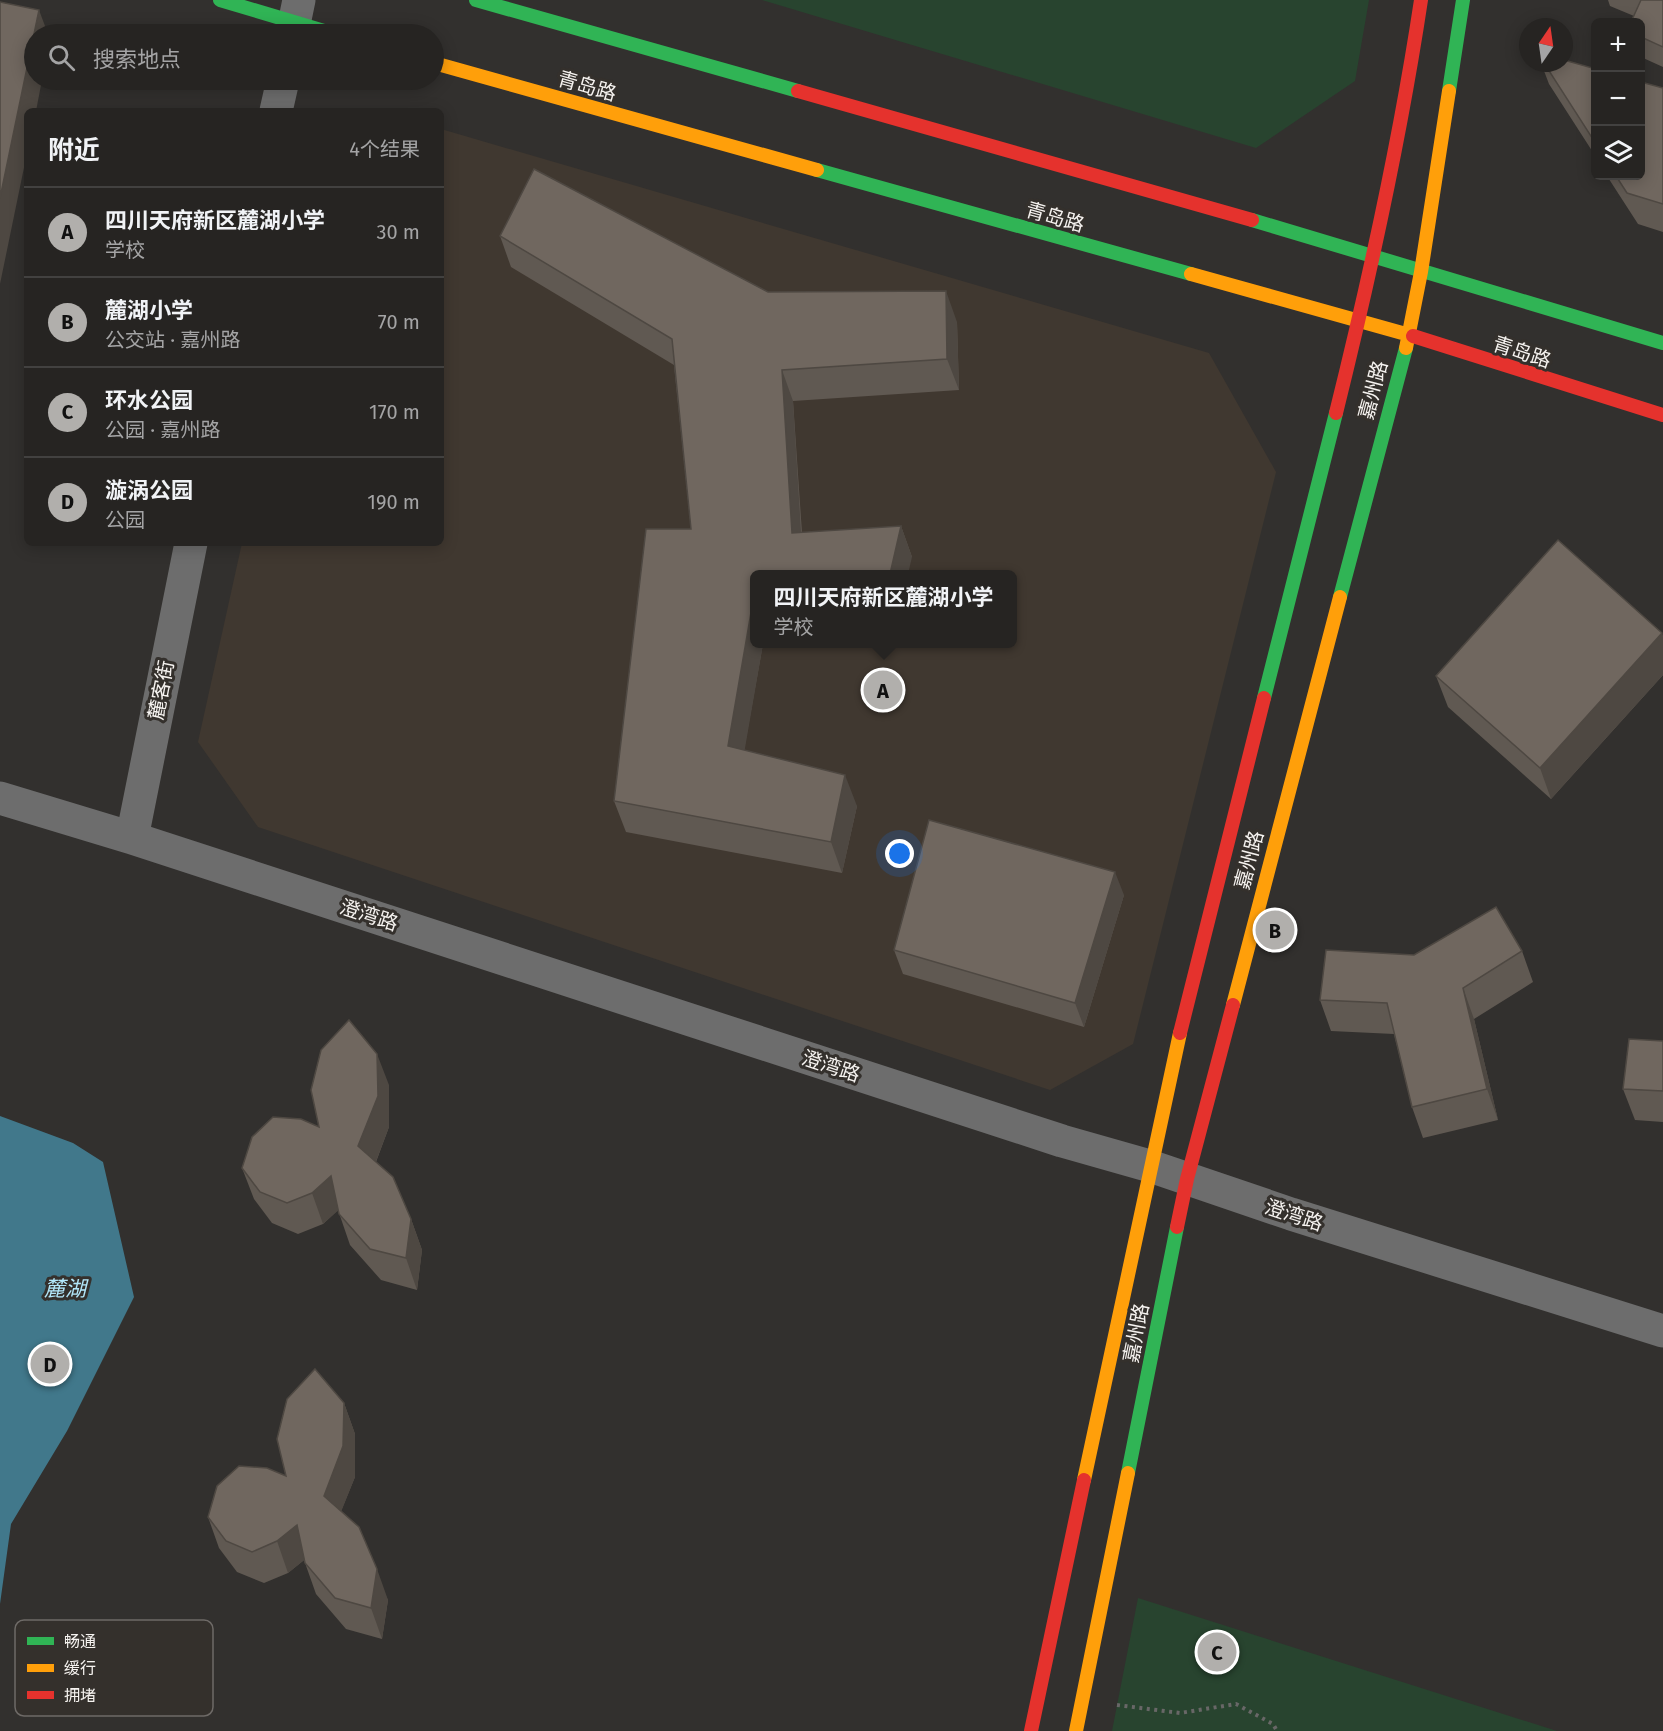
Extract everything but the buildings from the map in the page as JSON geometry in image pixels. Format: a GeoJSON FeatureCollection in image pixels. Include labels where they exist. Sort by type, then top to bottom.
{"type":"FeatureCollection","features":[{"type":"Feature","properties":{"kind":"street"},"geometry":{"type":"LineString","coordinates":[[220,0],[295,19]]}},
{"type":"Feature","properties":{"kind":"street"},"geometry":{"type":"LineString","coordinates":[[476,0],[1375,257],[1663,343]]}},
{"type":"Feature","properties":{"kind":"street","name":"嘉州路"},"geometry":{"type":"LineString","coordinates":[[1031,1731],[1150,1166],[1183,1024],[1375,257],[1406,101],[1421,0]]}},
{"type":"Feature","properties":{"kind":"street","name":"嘉州路"},"geometry":{"type":"LineString","coordinates":[[1076,1731],[1187,1179],[1409,336],[1463,0]]}},
{"type":"Feature","properties":{"kind":"street","name":"青岛路"},"geometry":{"type":"LineString","coordinates":[[444,66],[1409,336],[1663,416]]}},
{"type":"Feature","properties":{"kind":"street"},"geometry":{"type":"LineString","coordinates":[[277,108],[281,90]]}},
{"type":"Feature","properties":{"kind":"street","name":"麓客街"},"geometry":{"type":"LineString","coordinates":[[132,838],[189,546]]}},
{"type":"Feature","properties":{"kind":"street","name":"澄湾路"},"geometry":{"type":"LineString","coordinates":[[0,798],[132,838],[1040,1134],[1150,1166],[1663,1330]]}},
{"type":"Feature","properties":{"kind":"path"},"geometry":{"type":"LineString","coordinates":[[1117,1705],[1180,1713],[1236,1704],[1273,1724],[1278,1731]]}},
{"type":"Feature","properties":{"kind":"shaded area"},"geometry":{"type":"Polygon","coordinates":[[[444,130],[1209,353],[1276,472],[1133,1044],[1050,1090],[258,827],[198,742],[241,546],[444,546],[444,130]]]}},
{"type":"Feature","properties":{"kind":"green space"},"geometry":{"type":"Polygon","coordinates":[[[762,0],[1369,0],[1355,81],[1256,148],[762,0]]]}},
{"type":"Feature","properties":{"kind":"green space"},"geometry":{"type":"Polygon","coordinates":[[[1138,1598],[1557,1731],[1112,1731],[1138,1598]]]}},
{"type":"Feature","properties":{"kind":"water","name":"麓湖"},"geometry":{"type":"Polygon","coordinates":[[[0,1116],[73,1143],[103,1162],[134,1297],[67,1431],[11,1524],[0,1604],[0,1116]]]}},
{"type":"Feature","properties":{"kind":"traffic: fast"},"geometry":{"type":"LineString","coordinates":[[220,0],[300,24]]}},
{"type":"Feature","properties":{"kind":"traffic: fast"},"geometry":{"type":"LineString","coordinates":[[476,0],[798,91]]}},
{"type":"Feature","properties":{"kind":"traffic: fast"},"geometry":{"type":"LineString","coordinates":[[1449,91],[1463,0]]}},
{"type":"Feature","properties":{"kind":"traffic: fast"},"geometry":{"type":"LineString","coordinates":[[817,170],[1191,274]]}},
{"type":"Feature","properties":{"kind":"traffic: fast"},"geometry":{"type":"LineString","coordinates":[[1252,220],[1663,343]]}},
{"type":"Feature","properties":{"kind":"traffic: fast"},"geometry":{"type":"LineString","coordinates":[[1340,597],[1406,348]]}},
{"type":"Feature","properties":{"kind":"traffic: fast"},"geometry":{"type":"LineString","coordinates":[[1264,698],[1336,413]]}},
{"type":"Feature","properties":{"kind":"traffic: fast"},"geometry":{"type":"LineString","coordinates":[[1128,1473],[1177,1227]]}},
{"type":"Feature","properties":{"kind":"traffic: slow"},"geometry":{"type":"LineString","coordinates":[[444,66],[817,170]]}},
{"type":"Feature","properties":{"kind":"traffic: slow"},"geometry":{"type":"LineString","coordinates":[[1406,348],[1421,272],[1449,91]]}},
{"type":"Feature","properties":{"kind":"traffic: slow"},"geometry":{"type":"LineString","coordinates":[[1191,274],[1413,336]]}},
{"type":"Feature","properties":{"kind":"traffic: slow"},"geometry":{"type":"LineString","coordinates":[[1233,1005],[1340,597]]}},
{"type":"Feature","properties":{"kind":"traffic: slow"},"geometry":{"type":"LineString","coordinates":[[1084,1480],[1180,1033]]}},
{"type":"Feature","properties":{"kind":"traffic: slow"},"geometry":{"type":"LineString","coordinates":[[1076,1731],[1128,1473]]}},
{"type":"Feature","properties":{"kind":"traffic: jam"},"geometry":{"type":"LineString","coordinates":[[1336,413],[1383,208],[1404,104],[1421,0]]}},
{"type":"Feature","properties":{"kind":"traffic: jam"},"geometry":{"type":"LineString","coordinates":[[798,91],[1252,220]]}},
{"type":"Feature","properties":{"kind":"traffic: jam"},"geometry":{"type":"LineString","coordinates":[[1413,336],[1663,415]]}},
{"type":"Feature","properties":{"kind":"traffic: jam"},"geometry":{"type":"LineString","coordinates":[[1180,1033],[1264,698]]}},
{"type":"Feature","properties":{"kind":"traffic: jam"},"geometry":{"type":"LineString","coordinates":[[1177,1227],[1187,1179],[1233,1005]]}},
{"type":"Feature","properties":{"kind":"traffic: jam"},"geometry":{"type":"LineString","coordinates":[[1031,1731],[1084,1480]]}},
{"type":"Feature","properties":{"kind":"place","name":"四川天府新区麓湖小学"},"geometry":{"type":"Point","coordinates":[883,690]}},
{"type":"Feature","properties":{"kind":"place","name":"麓湖小学"},"geometry":{"type":"Point","coordinates":[1275,930]}},
{"type":"Feature","properties":{"kind":"place","name":"漩涡公园"},"geometry":{"type":"Point","coordinates":[50,1364]}},
{"type":"Feature","properties":{"kind":"place","name":"环水公园"},"geometry":{"type":"Point","coordinates":[1217,1652]}}]}
